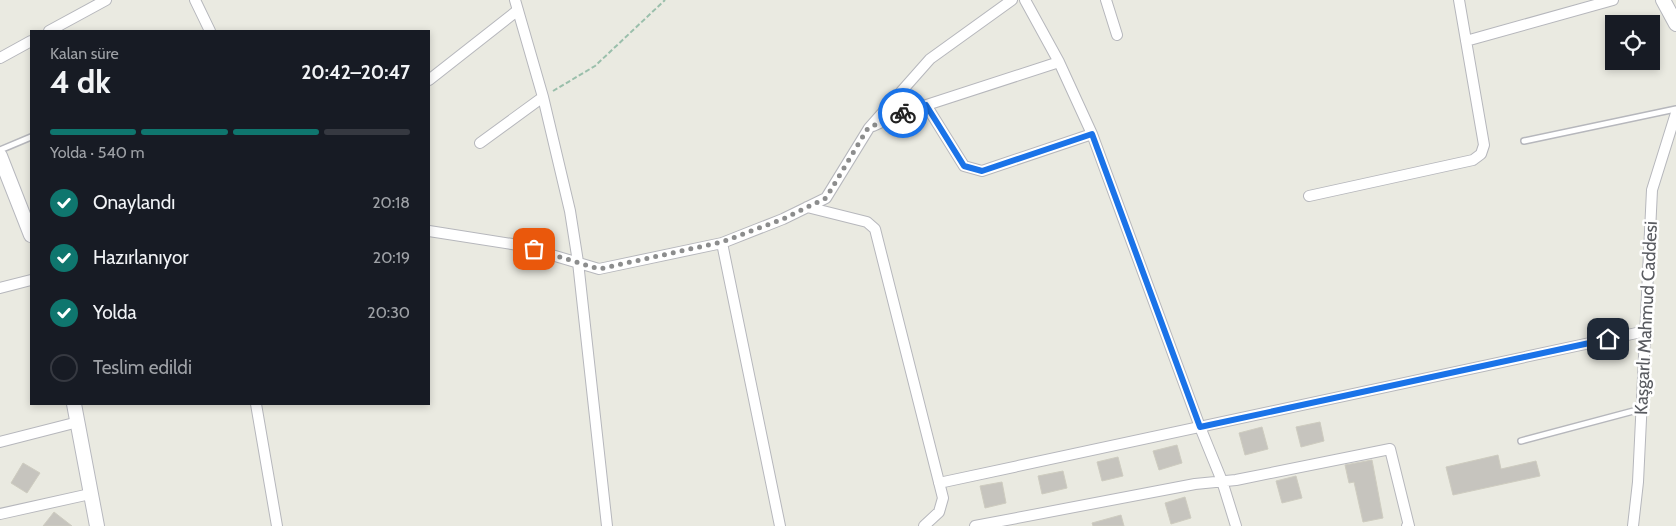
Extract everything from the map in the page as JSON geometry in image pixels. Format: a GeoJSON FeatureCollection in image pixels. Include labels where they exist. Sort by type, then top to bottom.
{"type":"FeatureCollection","features":[{"type":"Feature","properties":{"kind":"street"},"geometry":{"type":"LineString","coordinates":[[51,30],[106,0]]}},
{"type":"Feature","properties":{"kind":"street"},"geometry":{"type":"LineString","coordinates":[[196,0],[210,30]]}},
{"type":"Feature","properties":{"kind":"street"},"geometry":{"type":"LineString","coordinates":[[430,231],[518,245],[599,269],[722,242],[783,219],[826,198],[868,128],[930,59],[1012,0]]}},
{"type":"Feature","properties":{"kind":"street"},"geometry":{"type":"LineString","coordinates":[[1025,0],[1058,62],[1092,134],[1200,427],[1222,481],[1236,526]]}},
{"type":"Feature","properties":{"kind":"street"},"geometry":{"type":"LineString","coordinates":[[1106,0],[1117,35]]}},
{"type":"Feature","properties":{"kind":"street"},"geometry":{"type":"LineString","coordinates":[[1309,196],[1473,160],[1478,157],[1484,145],[1459,0]]}},
{"type":"Feature","properties":{"kind":"street"},"geometry":{"type":"LineString","coordinates":[[1466,41],[1613,0]]}},
{"type":"Feature","properties":{"kind":"street"},"geometry":{"type":"LineString","coordinates":[[1663,0],[1676,24]]}},
{"type":"Feature","properties":{"kind":"street"},"geometry":{"type":"LineString","coordinates":[[430,79],[517,5],[543,97],[570,211],[578,262],[607,526]]}},
{"type":"Feature","properties":{"kind":"street"},"geometry":{"type":"LineString","coordinates":[[0,58],[30,42]]}},
{"type":"Feature","properties":{"kind":"street"},"geometry":{"type":"LineString","coordinates":[[868,128],[902,113],[1058,62]]}},
{"type":"Feature","properties":{"kind":"street"},"geometry":{"type":"LineString","coordinates":[[480,143],[543,97]]}},
{"type":"Feature","properties":{"kind":"street"},"geometry":{"type":"LineString","coordinates":[[926,105],[964,166],[982,171],[1092,134]]}},
{"type":"Feature","properties":{"kind":"street","name":"Kaşgarlı Mahmud Caddesi"},"geometry":{"type":"LineString","coordinates":[[1633,526],[1638,482],[1652,190],[1676,113]]}},
{"type":"Feature","properties":{"kind":"street"},"geometry":{"type":"LineString","coordinates":[[0,156],[3,175],[30,234]]}},
{"type":"Feature","properties":{"kind":"street"},"geometry":{"type":"LineString","coordinates":[[807,207],[867,222],[875,229],[942,498],[939,512],[924,526]]}},
{"type":"Feature","properties":{"kind":"street"},"geometry":{"type":"LineString","coordinates":[[722,242],[780,526]]}},
{"type":"Feature","properties":{"kind":"street"},"geometry":{"type":"LineString","coordinates":[[0,288],[30,280]]}},
{"type":"Feature","properties":{"kind":"street"},"geometry":{"type":"LineString","coordinates":[[939,483],[1646,331]]}},
{"type":"Feature","properties":{"kind":"street"},"geometry":{"type":"LineString","coordinates":[[74,405],[97,526]]}},
{"type":"Feature","properties":{"kind":"street"},"geometry":{"type":"LineString","coordinates":[[256,405],[278,526]]}},
{"type":"Feature","properties":{"kind":"street"},"geometry":{"type":"LineString","coordinates":[[0,442],[78,422]]}},
{"type":"Feature","properties":{"kind":"street"},"geometry":{"type":"LineString","coordinates":[[975,526],[1194,484],[1236,480],[1390,449],[1409,526],[1407,526]]}},
{"type":"Feature","properties":{"kind":"street"},"geometry":{"type":"LineString","coordinates":[[0,514],[90,494]]}},
{"type":"Feature","properties":{"kind":"lane"},"geometry":{"type":"LineString","coordinates":[[1524,141],[1676,109]]}},
{"type":"Feature","properties":{"kind":"lane"},"geometry":{"type":"LineString","coordinates":[[0,150],[30,137]]}},
{"type":"Feature","properties":{"kind":"lane"},"geometry":{"type":"LineString","coordinates":[[1522,441],[1641,408]]}},
{"type":"Feature","properties":{"kind":"path"},"geometry":{"type":"LineString","coordinates":[[543,97],[595,66],[665,0]]}},
{"type":"Feature","properties":{"kind":"building"},"geometry":{"type":"Polygon","coordinates":[[[1320,422],[1324,441],[1301,447],[1296,427],[1320,422]]]}},
{"type":"Feature","properties":{"kind":"building"},"geometry":{"type":"Polygon","coordinates":[[[1262,427],[1268,449],[1245,455],[1239,433],[1262,427]]]}},
{"type":"Feature","properties":{"kind":"building"},"geometry":{"type":"Polygon","coordinates":[[[1177,445],[1182,463],[1159,470],[1153,451],[1177,445]]]}},
{"type":"Feature","properties":{"kind":"building"},"geometry":{"type":"Polygon","coordinates":[[[1498,455],[1501,469],[1536,461],[1540,476],[1453,495],[1446,467],[1498,455]]]}},
{"type":"Feature","properties":{"kind":"building"},"geometry":{"type":"Polygon","coordinates":[[[1118,457],[1123,476],[1102,481],[1097,462],[1118,457]]]}},
{"type":"Feature","properties":{"kind":"building"},"geometry":{"type":"Polygon","coordinates":[[[1372,460],[1383,518],[1363,522],[1354,482],[1349,483],[1345,465],[1372,460]]]}},
{"type":"Feature","properties":{"kind":"building"},"geometry":{"type":"Polygon","coordinates":[[[23,463],[40,473],[27,493],[11,483],[23,463]]]}},
{"type":"Feature","properties":{"kind":"building"},"geometry":{"type":"Polygon","coordinates":[[[1063,471],[1067,488],[1042,494],[1038,476],[1063,471]]]}},
{"type":"Feature","properties":{"kind":"building"},"geometry":{"type":"Polygon","coordinates":[[[1296,476],[1302,498],[1282,503],[1276,481],[1296,476]]]}},
{"type":"Feature","properties":{"kind":"building"},"geometry":{"type":"Polygon","coordinates":[[[1002,482],[1006,503],[985,508],[980,486],[1002,482]]]}},
{"type":"Feature","properties":{"kind":"building"},"geometry":{"type":"Polygon","coordinates":[[[1185,497],[1191,518],[1171,524],[1165,503],[1185,497]]]}},
{"type":"Feature","properties":{"kind":"building"},"geometry":{"type":"Polygon","coordinates":[[[54,512],[72,526],[43,526],[54,512]]]}},
{"type":"Feature","properties":{"kind":"building"},"geometry":{"type":"Polygon","coordinates":[[[1121,515],[1124,526],[1093,526],[1092,523],[1121,515]]]}},
{"type":"Feature","properties":{"kind":"way so far"},"geometry":{"type":"LineString","coordinates":[[534,249],[599,269],[722,242],[783,219],[826,198],[868,128],[903,113]]}},
{"type":"Feature","properties":{"kind":"route"},"geometry":{"type":"LineString","coordinates":[[903,113],[926,105],[964,166],[982,171],[1092,134],[1200,427],[1608,339]]}}]}
